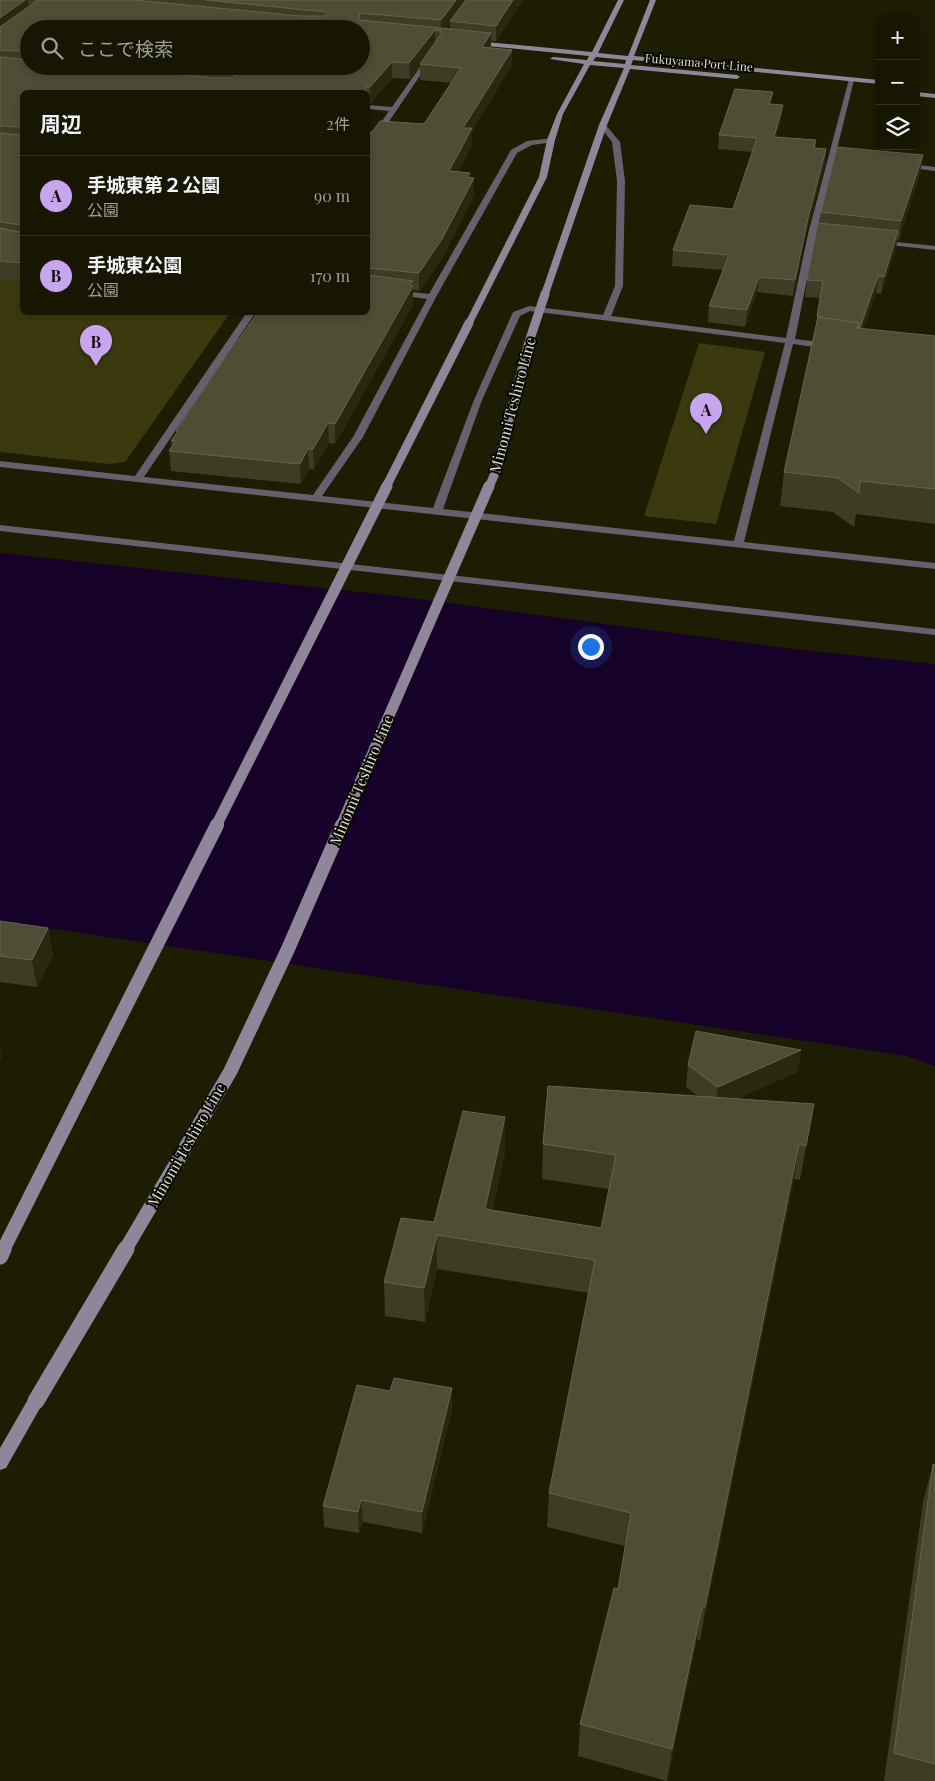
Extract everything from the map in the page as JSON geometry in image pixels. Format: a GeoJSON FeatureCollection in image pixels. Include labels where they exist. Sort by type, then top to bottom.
{"type":"FeatureCollection","features":[{"type":"Feature","properties":{"kind":"main road"},"geometry":{"type":"LineString","coordinates":[[0,1256],[542,177],[551,140],[560,114],[578,79],[594,54],[621,0]]}},
{"type":"Feature","properties":{"kind":"main road","name":"Fukuyama Port Line"},"geometry":{"type":"LineString","coordinates":[[653,0],[631,58],[852,85]]}},
{"type":"Feature","properties":{"kind":"main road"},"geometry":{"type":"LineString","coordinates":[[473,43],[631,58]]}},
{"type":"Feature","properties":{"kind":"main road","name":"Minomi Teshiro Line"},"geometry":{"type":"LineString","coordinates":[[0,1463],[230,1072],[288,948],[496,471],[529,342],[603,125],[631,58]]}},
{"type":"Feature","properties":{"kind":"main road","name":"Fukuyama Port Line"},"geometry":{"type":"LineString","coordinates":[[546,59],[744,78]]}},
{"type":"Feature","properties":{"kind":"main road","name":"Fukuyama Port Line"},"geometry":{"type":"LineString","coordinates":[[839,86],[875,82]]}},
{"type":"Feature","properties":{"kind":"main road"},"geometry":{"type":"LineString","coordinates":[[920,86],[935,88]]}},
{"type":"Feature","properties":{"kind":"main road"},"geometry":{"type":"LineString","coordinates":[[920,94],[935,96]]}},
{"type":"Feature","properties":{"kind":"street"},"geometry":{"type":"LineString","coordinates":[[370,143],[433,53]]}},
{"type":"Feature","properties":{"kind":"street"},"geometry":{"type":"LineString","coordinates":[[739,543],[790,341],[812,234],[852,85]]}},
{"type":"Feature","properties":{"kind":"street"},"geometry":{"type":"LineString","coordinates":[[370,107],[393,109]]}},
{"type":"Feature","properties":{"kind":"street"},"geometry":{"type":"LineString","coordinates":[[603,125],[616,142],[621,181],[620,286],[606,317]]}},
{"type":"Feature","properties":{"kind":"street"},"geometry":{"type":"LineString","coordinates":[[316,498],[358,437],[432,297],[514,152],[530,143],[551,140]]}},
{"type":"Feature","properties":{"kind":"street"},"geometry":{"type":"LineString","coordinates":[[831,158],[840,159]]}},
{"type":"Feature","properties":{"kind":"street"},"geometry":{"type":"LineString","coordinates":[[897,165],[935,168]]}},
{"type":"Feature","properties":{"kind":"street"},"geometry":{"type":"LineString","coordinates":[[812,234],[821,235]]}},
{"type":"Feature","properties":{"kind":"street"},"geometry":{"type":"LineString","coordinates":[[869,241],[935,248]]}},
{"type":"Feature","properties":{"kind":"street"},"geometry":{"type":"LineString","coordinates":[[370,289],[432,297]]}},
{"type":"Feature","properties":{"kind":"street"},"geometry":{"type":"LineString","coordinates":[[437,511],[478,400],[516,314],[529,308],[838,347]]}},
{"type":"Feature","properties":{"kind":"street"},"geometry":{"type":"LineString","coordinates":[[138,478],[250,315]]}},
{"type":"Feature","properties":{"kind":"street"},"geometry":{"type":"LineString","coordinates":[[0,464],[739,543],[935,566]]}},
{"type":"Feature","properties":{"kind":"street"},"geometry":{"type":"LineString","coordinates":[[0,528],[935,632]]}},
{"type":"Feature","properties":{"kind":"shaded area"},"geometry":{"type":"Polygon","coordinates":[[[0,253],[20,256],[20,315],[229,315],[125,462],[109,464],[0,452],[0,253]]]}},
{"type":"Feature","properties":{"kind":"shaded area"},"geometry":{"type":"Polygon","coordinates":[[[699,343],[765,352],[716,524],[644,516],[699,343]]]}},
{"type":"Feature","properties":{"kind":"shaded area"},"geometry":{"type":"Polygon","coordinates":[[[0,553],[396,596],[802,650],[935,664],[935,1066],[907,1056],[0,921],[0,553]]]}},
{"type":"Feature","properties":{"kind":"building"},"geometry":{"type":"Polygon","coordinates":[[[0,0],[25,0],[0,18],[0,0]]]}},
{"type":"Feature","properties":{"kind":"building"},"geometry":{"type":"Polygon","coordinates":[[[38,0],[135,0],[300,16],[325,16],[326,12],[206,0],[456,0],[441,20],[359,13],[360,20],[20,20],[20,51],[0,50],[0,27],[38,0]]]}},
{"type":"Feature","properties":{"kind":"building"},"geometry":{"type":"Polygon","coordinates":[[[466,0],[513,0],[496,26],[450,21],[466,0]]]}},
{"type":"Feature","properties":{"kind":"building"},"geometry":{"type":"Polygon","coordinates":[[[370,21],[491,33],[482,47],[512,50],[463,128],[472,128],[449,171],[470,173],[467,177],[474,178],[442,239],[419,273],[370,268],[370,132],[380,121],[424,124],[461,68],[420,64],[441,34],[441,31],[435,30],[409,63],[392,62],[370,87],[366,87],[366,90],[20,90],[20,127],[0,126],[0,57],[20,59],[20,75],[186,75],[215,78],[233,78],[234,75],[370,75],[370,21]]]}},
{"type":"Feature","properties":{"kind":"building"},"geometry":{"type":"Polygon","coordinates":[[[735,89],[773,92],[769,104],[783,105],[774,137],[816,140],[814,148],[826,149],[808,218],[795,280],[759,277],[747,310],[709,306],[729,255],[673,250],[690,205],[733,209],[757,138],[719,135],[735,89]]]}},
{"type":"Feature","properties":{"kind":"building"},"geometry":{"type":"Polygon","coordinates":[[[0,133],[20,135],[20,225],[0,222],[0,133]]]}},
{"type":"Feature","properties":{"kind":"building"},"geometry":{"type":"Polygon","coordinates":[[[837,147],[923,155],[901,221],[821,212],[837,147]]]}},
{"type":"Feature","properties":{"kind":"building"},"geometry":{"type":"Polygon","coordinates":[[[818,223],[898,231],[884,277],[878,276],[860,328],[858,328],[859,323],[817,316],[823,281],[807,280],[818,223]]]}},
{"type":"Feature","properties":{"kind":"building"},"geometry":{"type":"Polygon","coordinates":[[[0,228],[19,232],[20,263],[0,261],[0,228]]]}},
{"type":"Feature","properties":{"kind":"building"},"geometry":{"type":"Polygon","coordinates":[[[370,275],[413,281],[410,285],[413,286],[335,424],[328,423],[313,449],[308,449],[300,464],[169,451],[175,441],[171,441],[178,431],[176,431],[237,339],[239,339],[256,315],[370,315],[370,275]]]}},
{"type":"Feature","properties":{"kind":"building"},"geometry":{"type":"Polygon","coordinates":[[[818,317],[859,323],[857,328],[935,336],[935,489],[860,481],[859,493],[838,478],[784,472],[818,317]]]}},
{"type":"Feature","properties":{"kind":"building"},"geometry":{"type":"Polygon","coordinates":[[[0,921],[48,928],[32,960],[0,956],[0,921]]]}},
{"type":"Feature","properties":{"kind":"building"},"geometry":{"type":"Polygon","coordinates":[[[696,1031],[801,1050],[718,1087],[688,1065],[696,1031]]]}},
{"type":"Feature","properties":{"kind":"building"},"geometry":{"type":"Polygon","coordinates":[[[548,1086],[814,1104],[806,1146],[799,1144],[705,1607],[702,1607],[672,1749],[580,1724],[614,1588],[618,1589],[631,1513],[549,1493],[595,1260],[437,1235],[424,1288],[384,1282],[401,1218],[434,1222],[463,1111],[505,1117],[485,1209],[601,1228],[616,1155],[543,1144],[548,1086]]]}},
{"type":"Feature","properties":{"kind":"building"},"geometry":{"type":"Polygon","coordinates":[[[394,1378],[452,1388],[422,1512],[361,1500],[358,1512],[323,1506],[357,1385],[390,1391],[394,1378]]]}},
{"type":"Feature","properties":{"kind":"building"},"geometry":{"type":"Polygon","coordinates":[[[933,1464],[935,1465],[935,1764],[894,1753],[933,1464]]]}},
{"type":"Feature","properties":{"kind":"place","name":"手城東公園"},"geometry":{"type":"Point","coordinates":[96,366]}},
{"type":"Feature","properties":{"kind":"place","name":"手城東第２公園"},"geometry":{"type":"Point","coordinates":[706,434]}}]}
